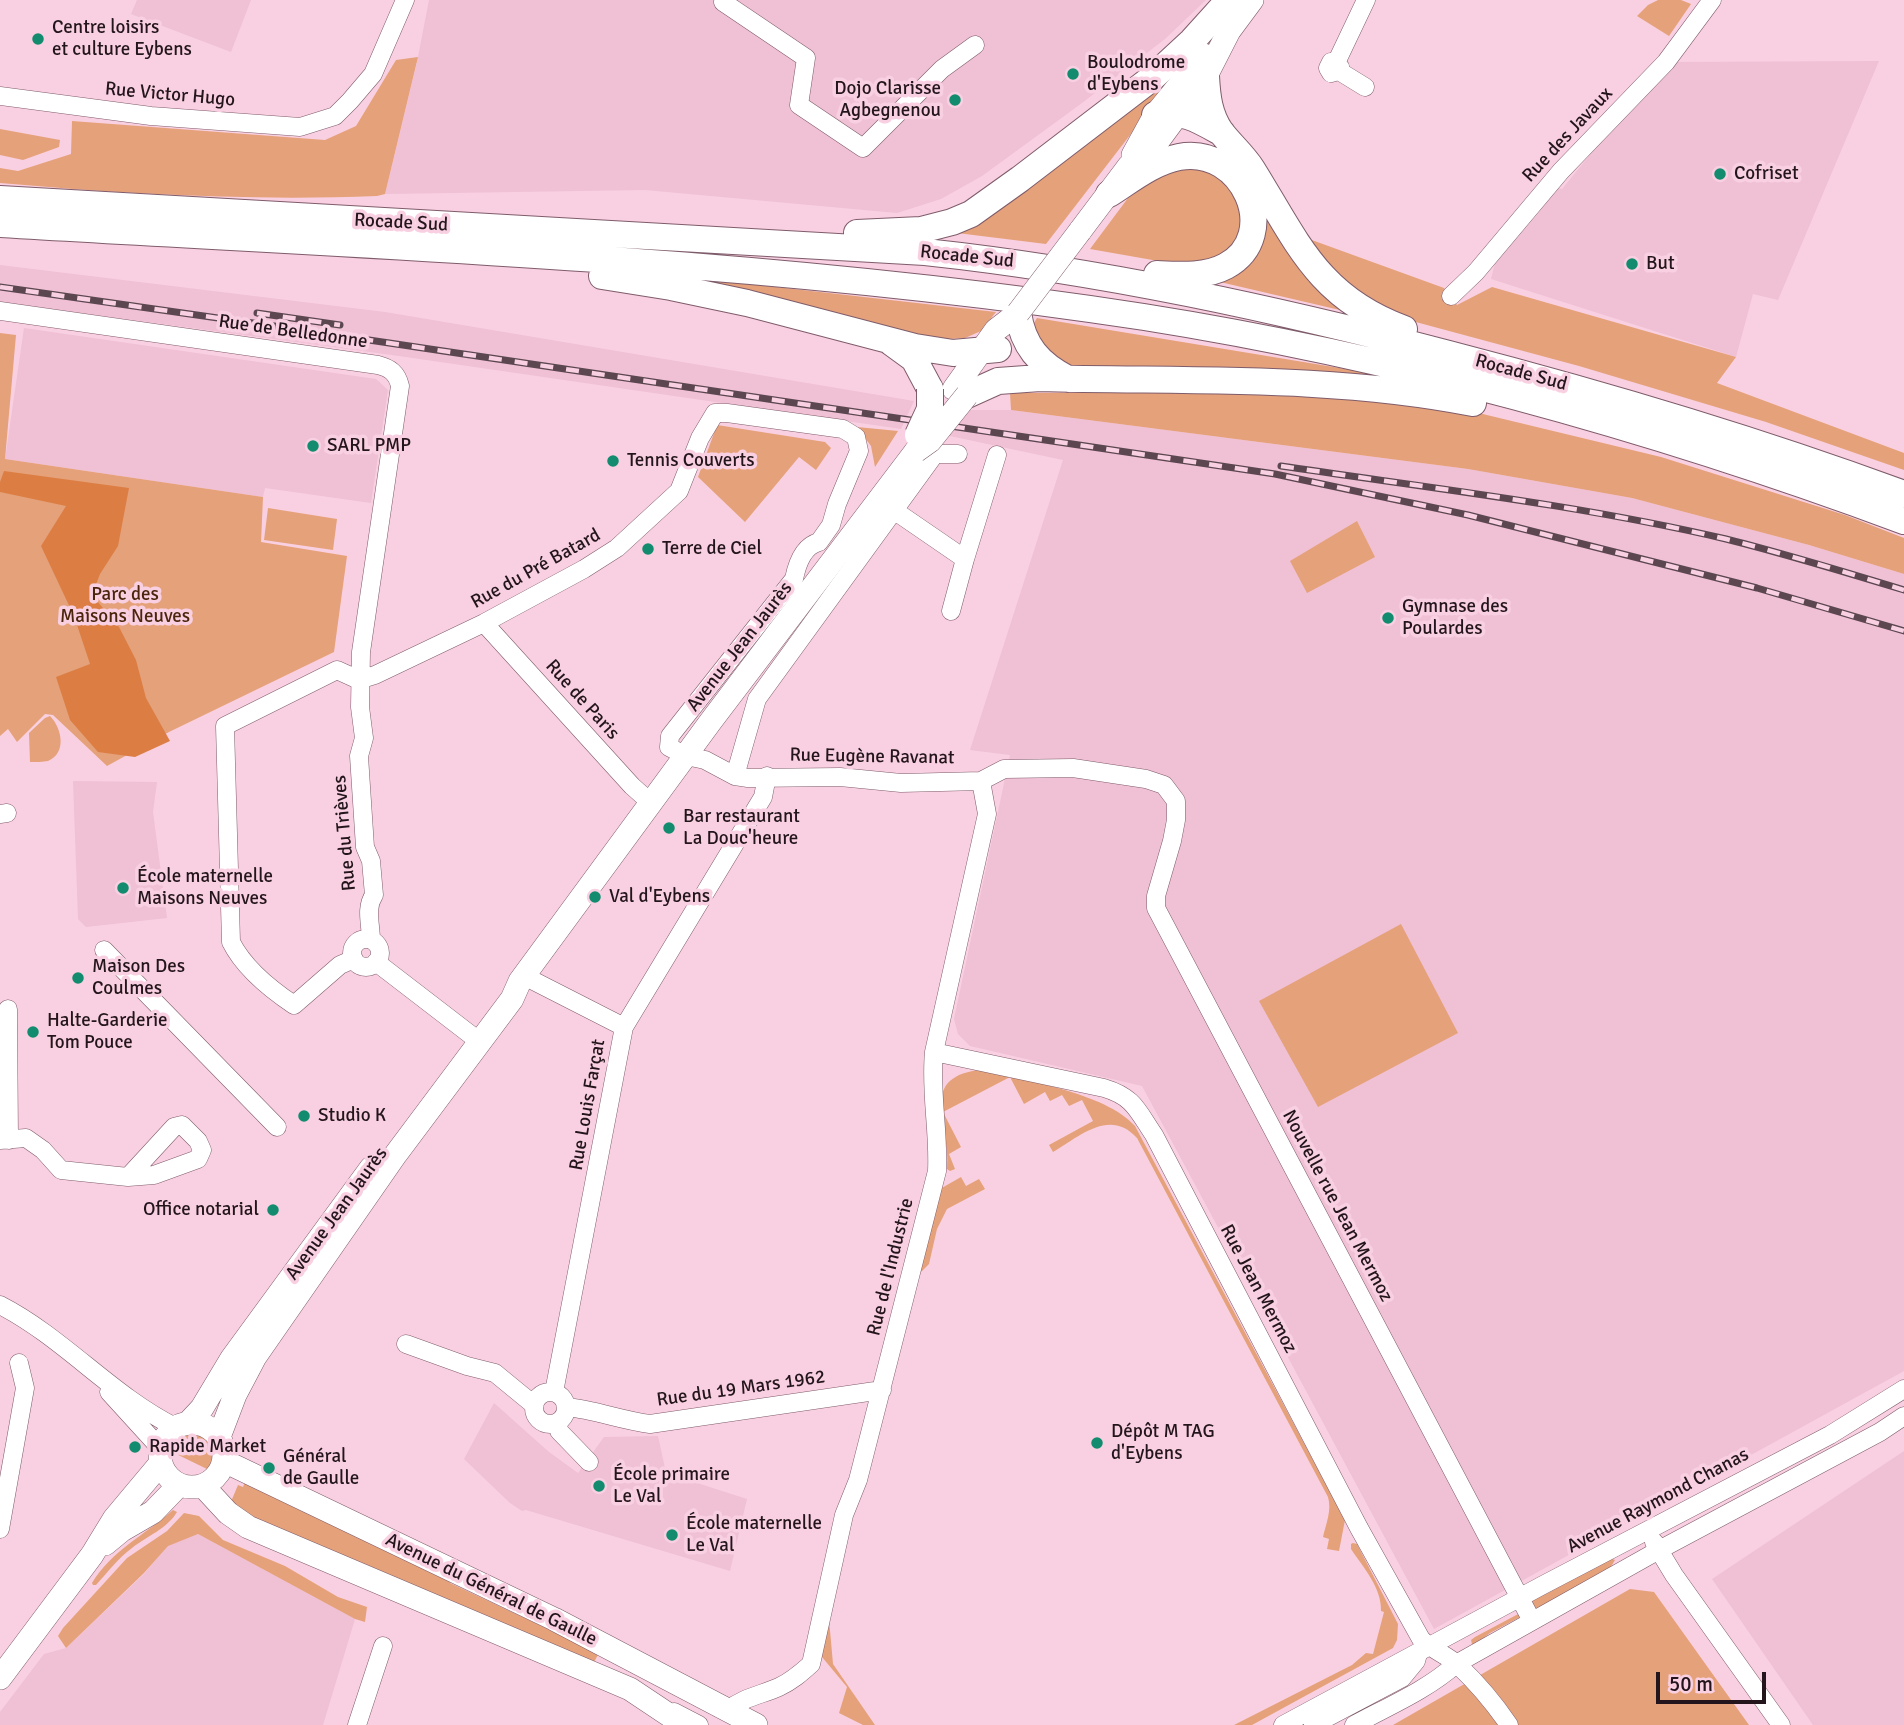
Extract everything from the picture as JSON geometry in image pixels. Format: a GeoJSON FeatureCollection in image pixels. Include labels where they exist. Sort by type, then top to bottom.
{"type":"FeatureCollection","features":[{"type":"Feature","properties":{"kind":"highway"},"geometry":{"type":"LineString","coordinates":[[645,237],[912,232],[952,222],[993,199],[1152,78],[1192,41],[1229,0]]}},
{"type":"Feature","properties":{"kind":"highway"},"geometry":{"type":"LineString","coordinates":[[1206,76],[1208,101],[1222,133],[1246,161],[1282,223],[1313,267],[1329,283],[1354,303],[1392,325],[1518,372]]}},
{"type":"Feature","properties":{"kind":"highway"},"geometry":{"type":"LineString","coordinates":[[1167,114],[1198,119],[1222,133]]}},
{"type":"Feature","properties":{"kind":"highway"},"geometry":{"type":"LineString","coordinates":[[1002,261],[1192,274],[1226,266],[1242,252],[1250,237],[1253,214],[1247,192],[1230,169],[1213,159],[1198,156],[1169,160],[1136,176],[1109,194]]}},
{"type":"Feature","properties":{"kind":"highway","name":"Rocade Sud"},"geometry":{"type":"LineString","coordinates":[[0,199],[925,252],[1122,279],[1261,307],[1518,372],[1720,430],[1904,494]]}},
{"type":"Feature","properties":{"kind":"highway","name":"Rocade Sud"},"geometry":{"type":"LineString","coordinates":[[0,225],[745,271],[911,286],[1122,314],[1329,352],[1489,390],[1626,428],[1794,481],[1904,521]]}},
{"type":"Feature","properties":{"kind":"highway"},"geometry":{"type":"LineString","coordinates":[[502,254],[544,270],[633,280],[747,303],[887,341],[953,353],[989,350]]}},
{"type":"Feature","properties":{"kind":"highway"},"geometry":{"type":"LineString","coordinates":[[1018,313],[1024,339],[1037,358],[1046,367],[1068,379]]}},
{"type":"Feature","properties":{"kind":"highway"},"geometry":{"type":"LineString","coordinates":[[887,341],[915,359],[950,391]]}},
{"type":"Feature","properties":{"kind":"highway"},"geometry":{"type":"LineString","coordinates":[[917,443],[930,409],[950,391],[998,381],[1068,379],[1335,384],[1402,391],[1493,407],[1794,481]]}},
{"type":"Feature","properties":{"kind":"main road"},"geometry":{"type":"LineString","coordinates":[[1109,194],[1129,166],[1146,154],[1199,60],[1229,31],[1252,0]]}},
{"type":"Feature","properties":{"kind":"main road"},"geometry":{"type":"LineString","coordinates":[[1167,114],[1206,76],[1229,31]]}},
{"type":"Feature","properties":{"kind":"main road","name":"Avenue Jean Jaurès"},"geometry":{"type":"LineString","coordinates":[[182,1425],[202,1408],[232,1358],[349,1197],[476,1039],[512,999],[522,979],[917,443],[930,441],[950,391],[989,350],[1010,333],[1018,313],[1109,194]]}},
{"type":"Feature","properties":{"kind":"main road","name":"Avenue Jean Jaurès"},"geometry":{"type":"LineString","coordinates":[[219,1437],[235,1395],[255,1357],[476,1039]]}},
{"type":"Feature","properties":{"kind":"main road"},"geometry":{"type":"LineString","coordinates":[[0,1678],[92,1555],[114,1519],[160,1456],[165,1436],[182,1425],[205,1425],[219,1437],[224,1461],[217,1476],[195,1488],[179,1485],[167,1476],[160,1456]]}},
{"type":"Feature","properties":{"kind":"main road","name":"Avenue du Général de Gaulle"},"geometry":{"type":"LineString","coordinates":[[224,1461],[554,1619],[756,1725]]}},
{"type":"Feature","properties":{"kind":"main road"},"geometry":{"type":"LineString","coordinates":[[92,1555],[122,1531],[153,1512],[179,1485]]}},
{"type":"Feature","properties":{"kind":"main road","name":"Avenue du Général de Gaulle"},"geometry":{"type":"LineString","coordinates":[[203,1486],[228,1513],[248,1527],[630,1689],[684,1725]]}},
{"type":"Feature","properties":{"kind":"street","name":"Rue Victor Hugo"},"geometry":{"type":"LineString","coordinates":[[0,96],[150,116],[300,127],[335,116],[373,74],[405,0]]}},
{"type":"Feature","properties":{"kind":"street"},"geometry":{"type":"LineString","coordinates":[[724,0],[723,2],[806,58],[799,106],[863,148],[942,69],[975,45]]}},
{"type":"Feature","properties":{"kind":"street"},"geometry":{"type":"LineString","coordinates":[[1366,0],[1338,67],[1366,88]]}},
{"type":"Feature","properties":{"kind":"street","name":"Rue des Javaux"},"geometry":{"type":"LineString","coordinates":[[1451,296],[1476,272],[1561,172],[1666,62],[1712,0]]}},
{"type":"Feature","properties":{"kind":"street","name":"Rue de Belledonne"},"geometry":{"type":"LineString","coordinates":[[0,311],[378,365],[393,371],[401,386],[359,680]]}},
{"type":"Feature","properties":{"kind":"street","name":"Avenue Jean Jaurès"},"geometry":{"type":"LineString","coordinates":[[686,756],[669,747],[670,736],[794,579],[797,562],[811,544],[819,542],[831,525],[859,451],[856,437],[843,429],[727,412],[715,413]]}},
{"type":"Feature","properties":{"kind":"street","name":"Rue du Pré Batard"},"geometry":{"type":"LineString","coordinates":[[359,680],[375,676],[484,623],[617,548],[679,491],[700,438],[715,413]]}},
{"type":"Feature","properties":{"kind":"street"},"geometry":{"type":"LineString","coordinates":[[735,776],[757,699],[935,454],[958,454]]}},
{"type":"Feature","properties":{"kind":"street"},"geometry":{"type":"LineString","coordinates":[[951,611],[998,455]]}},
{"type":"Feature","properties":{"kind":"street"},"geometry":{"type":"LineString","coordinates":[[895,511],[965,559]]}},
{"type":"Feature","properties":{"kind":"street","name":"Rue de Paris"},"geometry":{"type":"LineString","coordinates":[[484,623],[632,786],[651,803]]}},
{"type":"Feature","properties":{"kind":"street"},"geometry":{"type":"LineString","coordinates":[[354,959],[340,965],[294,1005],[274,992],[237,954],[230,942],[225,726],[337,670],[359,680]]}},
{"type":"Feature","properties":{"kind":"street","name":"Rue du Trièves"},"geometry":{"type":"LineString","coordinates":[[359,680],[363,738],[359,756],[365,847],[372,861],[374,895],[370,899],[369,913],[371,940],[380,949],[376,962]]}},
{"type":"Feature","properties":{"kind":"street","name":"Rue Eugène Ravanat"},"geometry":{"type":"LineString","coordinates":[[686,756],[705,760],[735,776],[840,777],[901,783],[981,781],[1004,769],[1073,768],[1146,779],[1164,785],[1176,801]]}},
{"type":"Feature","properties":{"kind":"street","name":"Rue Louis Farçat"},"geometry":{"type":"LineString","coordinates":[[554,1392],[624,1027],[763,797],[767,776]]}},
{"type":"Feature","properties":{"kind":"street","name":"Rue de l'Industrie"},"geometry":{"type":"LineString","coordinates":[[728,1710],[740,1700],[788,1682],[811,1664],[844,1515],[858,1480],[937,1171],[939,1142],[932,1073],[934,1052],[987,814],[981,781]]}},
{"type":"Feature","properties":{"kind":"street","name":"Nouvelle rue Jean Mermoz"},"geometry":{"type":"LineString","coordinates":[[1176,801],[1176,820],[1156,895],[1156,908],[1532,1621]]}},
{"type":"Feature","properties":{"kind":"street"},"geometry":{"type":"LineString","coordinates":[[371,940],[363,939],[356,943],[352,951],[354,959],[364,967],[376,962],[476,1039]]}},
{"type":"Feature","properties":{"kind":"street"},"geometry":{"type":"LineString","coordinates":[[104,950],[277,1127]]}},
{"type":"Feature","properties":{"kind":"street"},"geometry":{"type":"LineString","coordinates":[[522,979],[624,1027]]}},
{"type":"Feature","properties":{"kind":"street"},"geometry":{"type":"LineString","coordinates":[[8,1009],[5,1140],[26,1138],[43,1150],[61,1170],[128,1177]]}},
{"type":"Feature","properties":{"kind":"street","name":"Rue Jean Mermoz"},"geometry":{"type":"LineString","coordinates":[[934,1052],[1104,1088],[1123,1094],[1130,1100],[1154,1135],[1423,1646],[1456,1664],[1492,1700]]}},
{"type":"Feature","properties":{"kind":"street"},"geometry":{"type":"LineString","coordinates":[[0,1306],[46,1332],[145,1410],[182,1425]]}},
{"type":"Feature","properties":{"kind":"street","name":"Rue du 19 Mars 1962"},"geometry":{"type":"LineString","coordinates":[[406,1344],[495,1373],[534,1405],[538,1420],[548,1424],[562,1415],[590,1410],[615,1418],[650,1423],[882,1390]]}},
{"type":"Feature","properties":{"kind":"street"},"geometry":{"type":"LineString","coordinates":[[0,1529],[25,1388],[19,1363]]}},
{"type":"Feature","properties":{"kind":"street"},"geometry":{"type":"LineString","coordinates":[[89,1367],[160,1456]]}},
{"type":"Feature","properties":{"kind":"street","name":"Avenue Raymond Chanas"},"geometry":{"type":"LineString","coordinates":[[1283,1725],[1423,1646],[1830,1435],[1904,1389]]}},
{"type":"Feature","properties":{"kind":"street"},"geometry":{"type":"LineString","coordinates":[[534,1405],[539,1396],[554,1392],[563,1397],[559,1431],[589,1462]]}},
{"type":"Feature","properties":{"kind":"street"},"geometry":{"type":"LineString","coordinates":[[1354,1725],[1443,1675],[1478,1651],[1659,1550],[1880,1432],[1904,1416]]}},
{"type":"Feature","properties":{"kind":"street"},"geometry":{"type":"LineString","coordinates":[[1647,1530],[1674,1575],[1781,1725]]}},
{"type":"Feature","properties":{"kind":"street"},"geometry":{"type":"LineString","coordinates":[[1456,1664],[1456,1645],[1511,1611],[1519,1597]]}},
{"type":"Feature","properties":{"kind":"street"},"geometry":{"type":"LineString","coordinates":[[357,1725],[383,1646]]}},
{"type":"Feature","properties":{"kind":"street"},"geometry":{"type":"LineString","coordinates":[[1313,1725],[1402,1678],[1416,1661],[1423,1646]]}},
{"type":"Feature","properties":{"kind":"street"},"geometry":{"type":"LineString","coordinates":[[1345,1725],[1414,1683],[1427,1664],[1423,1646]]}},
{"type":"Feature","properties":{"kind":"street"},"geometry":{"type":"LineString","coordinates":[[1478,1651],[1480,1676],[1509,1725]]}},
{"type":"Feature","properties":{"kind":"street"},"geometry":{"type":"LineString","coordinates":[[630,1689],[699,1725]]}},
{"type":"Feature","properties":{"kind":"shaded area"},"geometry":{"type":"Polygon","coordinates":[[[137,0],[251,0],[231,52],[131,14],[137,0]]]}},
{"type":"Feature","properties":{"kind":"shaded area"},"geometry":{"type":"Polygon","coordinates":[[[429,0],[1206,0],[1165,39],[982,176],[941,199],[897,213],[645,190],[385,194],[429,0]]]}},
{"type":"Feature","properties":{"kind":"shaded area"},"geometry":{"type":"Polygon","coordinates":[[[1879,61],[1778,300],[1753,294],[1736,357],[1491,279],[1495,263],[1557,188],[1562,189],[1666,62],[1879,61]]]}},
{"type":"Feature","properties":{"kind":"shaded area"},"geometry":{"type":"Polygon","coordinates":[[[0,265],[385,312],[914,401],[901,429],[399,356],[0,302],[0,265]]]}},
{"type":"Feature","properties":{"kind":"shaded area"},"geometry":{"type":"Polygon","coordinates":[[[24,328],[376,379],[388,390],[371,503],[265,488],[263,497],[5,459],[24,328]]]}},
{"type":"Feature","properties":{"kind":"shaded area"},"geometry":{"type":"Polygon","coordinates":[[[964,410],[1011,410],[1468,469],[1632,498],[1809,545],[1904,574],[1904,1371],[1434,1629],[1142,1086],[970,1046],[958,1034],[954,1019],[1010,755],[970,750],[1063,460],[945,435],[964,410]]]}},
{"type":"Feature","properties":{"kind":"shaded area"},"geometry":{"type":"Polygon","coordinates":[[[4,471],[129,488],[118,546],[100,574],[92,595],[119,627],[136,660],[146,698],[170,741],[135,757],[98,752],[70,720],[56,677],[90,664],[74,616],[41,546],[66,506],[0,492],[4,471]]]}},
{"type":"Feature","properties":{"kind":"shaded area"},"geometry":{"type":"Polygon","coordinates":[[[73,781],[157,782],[153,812],[167,918],[86,927],[78,919],[73,781]]]}},
{"type":"Feature","properties":{"kind":"shaded area","name":"École primaire Le Val"},"geometry":{"type":"Polygon","coordinates":[[[494,1403],[549,1452],[578,1473],[604,1437],[658,1436],[666,1473],[747,1499],[730,1571],[522,1511],[510,1503],[464,1459],[494,1403]]]}},
{"type":"Feature","properties":{"kind":"shaded area"},"geometry":{"type":"Polygon","coordinates":[[[1904,1451],[1904,1725],[1813,1725],[1712,1579],[1904,1451]]]}},
{"type":"Feature","properties":{"kind":"shaded area"},"geometry":{"type":"Polygon","coordinates":[[[198,1534],[355,1619],[323,1725],[0,1725],[0,1712],[44,1654],[66,1648],[144,1574],[168,1545],[198,1534]]]}},
{"type":"Feature","properties":{"kind":"green space"},"geometry":{"type":"Polygon","coordinates":[[[1658,0],[1681,0],[1691,4],[1669,36],[1637,16],[1658,0]]]}},
{"type":"Feature","properties":{"kind":"green space"},"geometry":{"type":"Polygon","coordinates":[[[1191,56],[1046,244],[957,233],[1191,56]]]}},
{"type":"Feature","properties":{"kind":"green space"},"geometry":{"type":"Polygon","coordinates":[[[418,57],[385,194],[236,197],[0,183],[0,168],[18,171],[71,154],[72,121],[325,140],[356,126],[396,60],[418,57]]]}},
{"type":"Feature","properties":{"kind":"green space"},"geometry":{"type":"Polygon","coordinates":[[[0,129],[60,140],[59,147],[23,160],[0,155],[0,129]]]}},
{"type":"Feature","properties":{"kind":"green space"},"geometry":{"type":"Polygon","coordinates":[[[1197,165],[1230,185],[1243,215],[1236,242],[1211,261],[1181,265],[1090,249],[1128,198],[1166,172],[1197,165]]]}},
{"type":"Feature","properties":{"kind":"green space"},"geometry":{"type":"Polygon","coordinates":[[[1258,198],[1344,311],[1220,282],[1258,198]]]}},
{"type":"Feature","properties":{"kind":"green space"},"geometry":{"type":"Polygon","coordinates":[[[1309,239],[1444,288],[1457,305],[1492,287],[1736,357],[1717,383],[1904,453],[1904,470],[1766,422],[1579,366],[1412,321],[1359,295],[1309,251],[1309,239]]]}},
{"type":"Feature","properties":{"kind":"green space"},"geometry":{"type":"Polygon","coordinates":[[[644,272],[996,312],[981,331],[965,338],[930,340],[644,272]]]}},
{"type":"Feature","properties":{"kind":"green space"},"geometry":{"type":"Polygon","coordinates":[[[1037,318],[1376,374],[1375,382],[1068,368],[1043,353],[1029,331],[1037,318]]]}},
{"type":"Feature","properties":{"kind":"green space","name":"Parc des Maisons Neuves"},"geometry":{"type":"Polygon","coordinates":[[[0,333],[16,335],[5,459],[263,497],[261,542],[347,556],[334,652],[169,732],[107,766],[53,715],[45,714],[17,742],[8,729],[0,736],[0,333]]]}},
{"type":"Feature","properties":{"kind":"green space"},"geometry":{"type":"Polygon","coordinates":[[[1236,392],[1349,397],[1462,409],[1661,457],[1845,515],[1904,538],[1904,574],[1809,545],[1632,498],[1468,469],[1011,410],[1010,393],[1236,392]]]}},
{"type":"Feature","properties":{"kind":"green space"},"geometry":{"type":"Polygon","coordinates":[[[717,425],[825,442],[831,448],[816,470],[799,457],[745,522],[698,477],[717,425]]]}},
{"type":"Feature","properties":{"kind":"green space"},"geometry":{"type":"Polygon","coordinates":[[[857,427],[898,431],[875,467],[871,446],[857,427]]]}},
{"type":"Feature","properties":{"kind":"green space"},"geometry":{"type":"Polygon","coordinates":[[[268,508],[337,519],[333,550],[264,540],[268,508]]]}},
{"type":"Feature","properties":{"kind":"green space"},"geometry":{"type":"Polygon","coordinates":[[[1357,521],[1375,557],[1307,593],[1290,561],[1357,521]]]}},
{"type":"Feature","properties":{"kind":"green space"},"geometry":{"type":"Polygon","coordinates":[[[50,716],[60,733],[58,752],[48,761],[30,762],[29,733],[50,716]]]}},
{"type":"Feature","properties":{"kind":"green space"},"geometry":{"type":"Polygon","coordinates":[[[1401,924],[1458,1033],[1318,1107],[1259,1001],[1401,924]]]}},
{"type":"Feature","properties":{"kind":"green space"},"geometry":{"type":"Polygon","coordinates":[[[978,1070],[1039,1083],[1084,1096],[1122,1114],[1135,1126],[1345,1520],[1339,1551],[1327,1549],[1329,1539],[1323,1537],[1329,1512],[1328,1497],[1137,1138],[1127,1129],[1106,1125],[1084,1133],[1053,1152],[1049,1145],[1093,1121],[1082,1100],[1069,1106],[1062,1095],[1050,1101],[1045,1092],[1024,1104],[1010,1077],[943,1112],[961,1147],[949,1154],[955,1169],[950,1171],[947,1169],[941,1107],[942,1094],[948,1083],[959,1075],[978,1070]]]}},
{"type":"Feature","properties":{"kind":"green space"},"geometry":{"type":"Polygon","coordinates":[[[961,1177],[966,1186],[979,1179],[985,1189],[947,1209],[937,1229],[929,1264],[918,1275],[940,1189],[961,1177]]]}},
{"type":"Feature","properties":{"kind":"green space"},"geometry":{"type":"Polygon","coordinates":[[[189,1433],[202,1437],[210,1446],[213,1457],[209,1470],[168,1450],[176,1438],[189,1433]]]}},
{"type":"Feature","properties":{"kind":"green space"},"geometry":{"type":"Polygon","coordinates":[[[246,1479],[449,1575],[450,1583],[599,1653],[594,1662],[250,1518],[230,1504],[238,1485],[243,1487],[246,1479]]]}},
{"type":"Feature","properties":{"kind":"green space"},"geometry":{"type":"Polygon","coordinates":[[[173,1510],[177,1512],[168,1523],[127,1552],[93,1585],[109,1561],[173,1510]]]}},
{"type":"Feature","properties":{"kind":"green space"},"geometry":{"type":"Polygon","coordinates":[[[184,1513],[199,1516],[223,1540],[285,1566],[338,1597],[367,1607],[365,1622],[198,1534],[168,1546],[144,1573],[66,1648],[58,1636],[63,1628],[127,1558],[167,1531],[184,1513]]]}},
{"type":"Feature","properties":{"kind":"green space"},"geometry":{"type":"Polygon","coordinates":[[[1353,1543],[1357,1544],[1398,1624],[1397,1640],[1393,1648],[1252,1725],[1234,1725],[1352,1665],[1366,1653],[1373,1654],[1384,1612],[1381,1611],[1375,1586],[1351,1549],[1353,1543]]]}},
{"type":"Feature","properties":{"kind":"green space"},"geometry":{"type":"Polygon","coordinates":[[[1610,1558],[1615,1560],[1609,1570],[1472,1644],[1471,1640],[1475,1637],[1522,1612],[1537,1596],[1610,1558]]]}},
{"type":"Feature","properties":{"kind":"green space"},"geometry":{"type":"Polygon","coordinates":[[[1630,1589],[1654,1592],[1749,1725],[1393,1725],[1630,1589]]]}},
{"type":"Feature","properties":{"kind":"green space"},"geometry":{"type":"Polygon","coordinates":[[[828,1608],[833,1664],[875,1725],[863,1725],[839,1713],[847,1687],[817,1651],[828,1608]]]}},
{"type":"Feature","properties":{"kind":"railway"},"geometry":{"type":"LineString","coordinates":[[0,287],[1275,474],[1468,515],[1757,588],[1904,631]]}},
{"type":"Feature","properties":{"kind":"railway"},"geometry":{"type":"LineString","coordinates":[[257,313],[340,325]]}},
{"type":"Feature","properties":{"kind":"railway"},"geometry":{"type":"LineString","coordinates":[[1281,466],[1616,516],[1726,539],[1904,590]]}},
{"type":"Feature","properties":{"kind":"place","name":"Centre loisirs et culture Eybens"},"geometry":{"type":"Point","coordinates":[38,39]}},
{"type":"Feature","properties":{"kind":"place","name":"Boulodrome d'Eybens"},"geometry":{"type":"Point","coordinates":[1073,74]}},
{"type":"Feature","properties":{"kind":"place","name":"Dojo Clarisse Agbegnenou"},"geometry":{"type":"Point","coordinates":[955,100]}},
{"type":"Feature","properties":{"kind":"place","name":"Cofriset"},"geometry":{"type":"Point","coordinates":[1720,174]}},
{"type":"Feature","properties":{"kind":"place","name":"But"},"geometry":{"type":"Point","coordinates":[1632,264]}},
{"type":"Feature","properties":{"kind":"place","name":"SARL PMP"},"geometry":{"type":"Point","coordinates":[313,446]}},
{"type":"Feature","properties":{"kind":"place","name":"Tennis Couverts"},"geometry":{"type":"Point","coordinates":[613,461]}},
{"type":"Feature","properties":{"kind":"place","name":"Terre de Ciel"},"geometry":{"type":"Point","coordinates":[648,549]}},
{"type":"Feature","properties":{"kind":"place","name":"Gymnase des Poulardes"},"geometry":{"type":"Point","coordinates":[1388,618]}},
{"type":"Feature","properties":{"kind":"place","name":"Bar restaurant La Douc'heure"},"geometry":{"type":"Point","coordinates":[669,828]}},
{"type":"Feature","properties":{"kind":"place","name":"École maternelle Maisons Neuves"},"geometry":{"type":"Point","coordinates":[123,888]}},
{"type":"Feature","properties":{"kind":"place","name":"Val d'Eybens"},"geometry":{"type":"Point","coordinates":[595,897]}},
{"type":"Feature","properties":{"kind":"place","name":"Maison Des Coulmes"},"geometry":{"type":"Point","coordinates":[78,978]}},
{"type":"Feature","properties":{"kind":"place","name":"Halte-Garderie Tom Pouce"},"geometry":{"type":"Point","coordinates":[33,1032]}},
{"type":"Feature","properties":{"kind":"place","name":"Studio K"},"geometry":{"type":"Point","coordinates":[304,1116]}},
{"type":"Feature","properties":{"kind":"place","name":"Office notarial"},"geometry":{"type":"Point","coordinates":[273,1210]}},
{"type":"Feature","properties":{"kind":"place","name":"Dépôt M TAG d'Eybens"},"geometry":{"type":"Point","coordinates":[1097,1443]}},
{"type":"Feature","properties":{"kind":"place","name":"Rapide Market"},"geometry":{"type":"Point","coordinates":[135,1447]}},
{"type":"Feature","properties":{"kind":"place","name":"Général de Gaulle"},"geometry":{"type":"Point","coordinates":[269,1468]}},
{"type":"Feature","properties":{"kind":"place","name":"École primaire Le Val"},"geometry":{"type":"Point","coordinates":[599,1486]}},
{"type":"Feature","properties":{"kind":"place","name":"École maternelle Le Val"},"geometry":{"type":"Point","coordinates":[672,1535]}}]}
